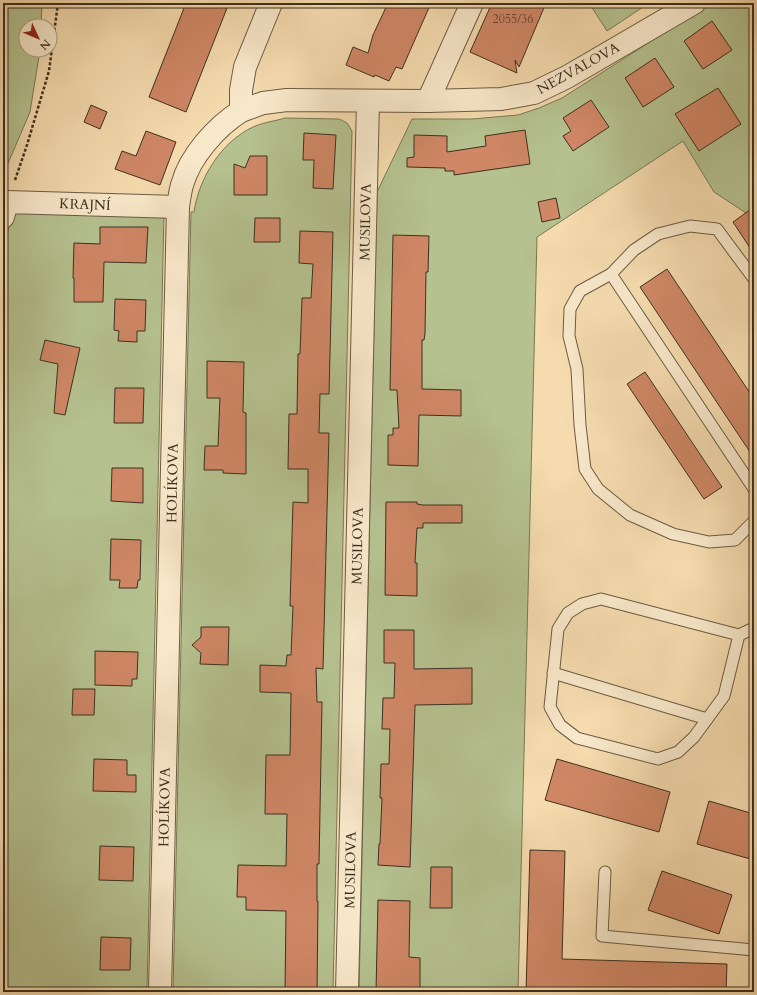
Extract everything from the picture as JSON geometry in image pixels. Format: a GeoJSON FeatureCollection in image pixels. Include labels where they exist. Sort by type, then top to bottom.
{"type":"FeatureCollection","features":[{"type":"Feature","properties":{"kind":"street"},"geometry":{"type":"LineString","coordinates":[[272,3],[245,67],[240,90],[241,111],[263,103],[287,100],[428,101],[472,3]]}},
{"type":"Feature","properties":{"kind":"street","name":"NEZVALOVA"},"geometry":{"type":"LineString","coordinates":[[428,101],[501,99],[534,93],[567,78],[694,3]]}},
{"type":"Feature","properties":{"kind":"street","name":"MUSILOVA"},"geometry":{"type":"LineString","coordinates":[[347,992],[368,101]]}},
{"type":"Feature","properties":{"kind":"street","name":"HOLÍKOVA"},"geometry":{"type":"LineString","coordinates":[[160,992],[178,207],[182,184],[191,164],[207,140],[228,119],[241,111]]}},
{"type":"Feature","properties":{"kind":"street","name":"KRAJNÍ"},"geometry":{"type":"LineString","coordinates":[[5,209],[178,207]]}},
{"type":"Feature","properties":{"kind":"lane"},"geometry":{"type":"LineString","coordinates":[[754,279],[717,229],[690,226],[658,234],[634,250],[611,274],[580,291],[570,309],[569,336],[577,369],[580,425],[585,469],[598,490],[630,515],[673,534],[709,542],[735,540],[754,521]]}},
{"type":"Feature","properties":{"kind":"lane"},"geometry":{"type":"LineString","coordinates":[[611,274],[754,489]]}},
{"type":"Feature","properties":{"kind":"lane"},"geometry":{"type":"LineString","coordinates":[[740,635],[724,696],[694,738],[678,752],[658,759],[577,738],[560,725],[550,707],[558,629],[568,613],[582,604],[601,599],[740,635],[754,628]]}},
{"type":"Feature","properties":{"kind":"lane"},"geometry":{"type":"LineString","coordinates":[[554,673],[707,720]]}},
{"type":"Feature","properties":{"kind":"lane"},"geometry":{"type":"LineString","coordinates":[[605,872],[602,936],[754,950]]}},
{"type":"Feature","properties":{"kind":"path"},"geometry":{"type":"LineString","coordinates":[[5,209],[27,145],[49,71],[58,3]]}},
{"type":"Feature","properties":{"kind":"green space"},"geometry":{"type":"Polygon","coordinates":[[[3,3],[42,3],[41,18],[18,18],[18,58],[39,58],[30,112],[3,175],[3,3]]]}},
{"type":"Feature","properties":{"kind":"green space"},"geometry":{"type":"Polygon","coordinates":[[[589,3],[649,3],[607,31],[589,3]]]}},
{"type":"Feature","properties":{"kind":"green space"},"geometry":{"type":"Polygon","coordinates":[[[711,3],[754,3],[754,207],[746,213],[714,192],[683,141],[537,237],[518,992],[359,992],[377,192],[412,119],[472,119],[518,115],[539,108],[562,98],[711,3]]]}},
{"type":"Feature","properties":{"kind":"green space"},"geometry":{"type":"Polygon","coordinates":[[[285,118],[339,119],[347,123],[352,131],[333,992],[173,992],[191,212],[194,212],[206,174],[213,162],[231,142],[253,127],[285,118]]]}},
{"type":"Feature","properties":{"kind":"green space"},"geometry":{"type":"Polygon","coordinates":[[[13,211],[164,212],[147,992],[3,992],[3,249],[13,211]]]}},
{"type":"Feature","properties":{"kind":"building"},"geometry":{"type":"Polygon","coordinates":[[[186,3],[229,3],[186,112],[149,97],[186,3]]]}},
{"type":"Feature","properties":{"kind":"building"},"geometry":{"type":"Polygon","coordinates":[[[388,3],[431,3],[402,69],[396,67],[389,81],[375,75],[374,77],[346,65],[353,47],[368,53],[373,35],[388,3]]]}},
{"type":"Feature","properties":{"kind":"building"},"geometry":{"type":"Polygon","coordinates":[[[492,3],[546,3],[519,67],[515,60],[517,73],[470,52],[492,3]]]}},
{"type":"Feature","properties":{"kind":"building"},"geometry":{"type":"Polygon","coordinates":[[[712,21],[732,50],[703,69],[684,41],[712,21]]]}},
{"type":"Feature","properties":{"kind":"building"},"geometry":{"type":"Polygon","coordinates":[[[655,58],[674,87],[643,107],[625,78],[655,58]]]}},
{"type":"Feature","properties":{"kind":"building"},"geometry":{"type":"Polygon","coordinates":[[[718,88],[741,124],[699,151],[675,114],[718,88]]]}},
{"type":"Feature","properties":{"kind":"building"},"geometry":{"type":"Polygon","coordinates":[[[591,100],[609,127],[573,151],[563,136],[571,131],[563,118],[591,100]]]}},
{"type":"Feature","properties":{"kind":"building"},"geometry":{"type":"Polygon","coordinates":[[[91,105],[107,112],[100,129],[84,122],[91,105]]]}},
{"type":"Feature","properties":{"kind":"building"},"geometry":{"type":"Polygon","coordinates":[[[525,130],[530,164],[454,175],[454,171],[445,171],[445,168],[407,167],[407,158],[414,157],[414,135],[447,136],[447,152],[486,146],[485,136],[525,130]]]}},
{"type":"Feature","properties":{"kind":"building"},"geometry":{"type":"Polygon","coordinates":[[[146,131],[176,142],[160,185],[115,169],[122,151],[136,156],[146,131]]]}},
{"type":"Feature","properties":{"kind":"building"},"geometry":{"type":"Polygon","coordinates":[[[304,133],[336,135],[333,189],[313,188],[314,160],[303,160],[304,133]]]}},
{"type":"Feature","properties":{"kind":"building"},"geometry":{"type":"Polygon","coordinates":[[[250,156],[267,156],[267,195],[234,195],[234,164],[245,168],[250,156]]]}},
{"type":"Feature","properties":{"kind":"building"},"geometry":{"type":"Polygon","coordinates":[[[556,198],[560,218],[542,222],[538,202],[556,198]]]}},
{"type":"Feature","properties":{"kind":"building"},"geometry":{"type":"Polygon","coordinates":[[[754,207],[754,254],[733,222],[754,207]]]}},
{"type":"Feature","properties":{"kind":"building"},"geometry":{"type":"Polygon","coordinates":[[[255,218],[280,218],[280,242],[254,242],[255,218]]]}},
{"type":"Feature","properties":{"kind":"building"},"geometry":{"type":"Polygon","coordinates":[[[100,227],[148,227],[146,263],[104,262],[103,302],[74,302],[74,243],[100,244],[100,227]]]}},
{"type":"Feature","properties":{"kind":"building"},"geometry":{"type":"Polygon","coordinates":[[[300,231],[333,232],[329,394],[320,394],[319,433],[329,433],[323,669],[316,668],[317,702],[322,702],[319,864],[317,864],[317,992],[285,992],[286,911],[246,910],[246,897],[237,897],[238,865],[286,866],[287,814],[265,814],[266,755],[290,755],[291,693],[260,692],[260,665],[286,666],[287,655],[291,655],[293,606],[290,606],[293,502],[308,503],[308,469],[288,469],[289,414],[297,414],[298,354],[300,354],[302,298],[311,298],[313,264],[299,263],[300,231]]]}},
{"type":"Feature","properties":{"kind":"building"},"geometry":{"type":"Polygon","coordinates":[[[393,235],[429,236],[428,272],[426,272],[425,333],[424,340],[422,340],[422,389],[461,390],[461,416],[419,415],[418,466],[388,465],[388,435],[393,435],[393,428],[399,428],[397,390],[390,390],[393,235]]]}},
{"type":"Feature","properties":{"kind":"building"},"geometry":{"type":"Polygon","coordinates":[[[667,269],[754,399],[754,458],[640,287],[667,269]]]}},
{"type":"Feature","properties":{"kind":"building"},"geometry":{"type":"Polygon","coordinates":[[[115,299],[146,300],[145,331],[137,331],[137,342],[118,341],[119,331],[114,330],[115,299]]]}},
{"type":"Feature","properties":{"kind":"building"},"geometry":{"type":"Polygon","coordinates":[[[45,340],[80,348],[65,415],[54,413],[58,364],[40,360],[45,340]]]}},
{"type":"Feature","properties":{"kind":"building"},"geometry":{"type":"Polygon","coordinates":[[[207,361],[244,362],[243,412],[246,413],[246,474],[223,473],[223,470],[204,470],[205,446],[218,446],[220,398],[207,398],[207,361]]]}},
{"type":"Feature","properties":{"kind":"building"},"geometry":{"type":"Polygon","coordinates":[[[645,372],[722,487],[704,499],[627,384],[645,372]]]}},
{"type":"Feature","properties":{"kind":"building"},"geometry":{"type":"Polygon","coordinates":[[[115,388],[144,388],[143,423],[114,423],[115,388]]]}},
{"type":"Feature","properties":{"kind":"building"},"geometry":{"type":"Polygon","coordinates":[[[112,468],[143,468],[143,503],[111,501],[112,468]]]}},
{"type":"Feature","properties":{"kind":"building"},"geometry":{"type":"Polygon","coordinates":[[[386,502],[417,502],[417,504],[423,505],[462,505],[462,523],[423,523],[423,528],[417,528],[415,563],[417,563],[417,596],[385,595],[386,502]]]}},
{"type":"Feature","properties":{"kind":"building"},"geometry":{"type":"Polygon","coordinates":[[[111,539],[141,540],[140,580],[138,580],[137,588],[119,588],[120,580],[110,580],[111,539]]]}},
{"type":"Feature","properties":{"kind":"building"},"geometry":{"type":"Polygon","coordinates":[[[201,627],[229,627],[228,665],[200,664],[201,653],[192,645],[201,637],[201,627]]]}},
{"type":"Feature","properties":{"kind":"building"},"geometry":{"type":"Polygon","coordinates":[[[384,630],[414,630],[414,669],[472,668],[472,704],[415,705],[410,867],[378,865],[382,798],[380,798],[381,764],[389,764],[390,729],[382,729],[383,698],[394,698],[395,663],[384,663],[384,630]]]}},
{"type":"Feature","properties":{"kind":"building"},"geometry":{"type":"Polygon","coordinates":[[[95,651],[138,652],[137,679],[132,679],[132,686],[95,685],[95,651]]]}},
{"type":"Feature","properties":{"kind":"building"},"geometry":{"type":"Polygon","coordinates":[[[73,689],[95,689],[94,715],[72,715],[73,689]]]}},
{"type":"Feature","properties":{"kind":"building"},"geometry":{"type":"Polygon","coordinates":[[[94,759],[127,760],[127,775],[136,775],[136,792],[93,791],[94,759]]]}},
{"type":"Feature","properties":{"kind":"building"},"geometry":{"type":"Polygon","coordinates":[[[557,759],[670,792],[659,832],[545,800],[557,759]]]}},
{"type":"Feature","properties":{"kind":"building"},"geometry":{"type":"Polygon","coordinates":[[[709,801],[754,814],[754,860],[697,844],[709,801]]]}},
{"type":"Feature","properties":{"kind":"building"},"geometry":{"type":"Polygon","coordinates":[[[100,846],[134,847],[133,881],[99,880],[100,846]]]}},
{"type":"Feature","properties":{"kind":"building"},"geometry":{"type":"Polygon","coordinates":[[[530,850],[565,851],[562,959],[727,964],[726,992],[526,992],[530,850]]]}},
{"type":"Feature","properties":{"kind":"building"},"geometry":{"type":"Polygon","coordinates":[[[431,867],[452,867],[452,908],[430,908],[431,867]]]}},
{"type":"Feature","properties":{"kind":"building"},"geometry":{"type":"Polygon","coordinates":[[[662,871],[732,895],[719,934],[648,910],[662,871]]]}},
{"type":"Feature","properties":{"kind":"building"},"geometry":{"type":"Polygon","coordinates":[[[378,900],[410,901],[409,957],[420,958],[420,992],[376,992],[378,900]]]}},
{"type":"Feature","properties":{"kind":"building"},"geometry":{"type":"Polygon","coordinates":[[[101,937],[131,938],[130,970],[100,970],[101,937]]]}}]}
